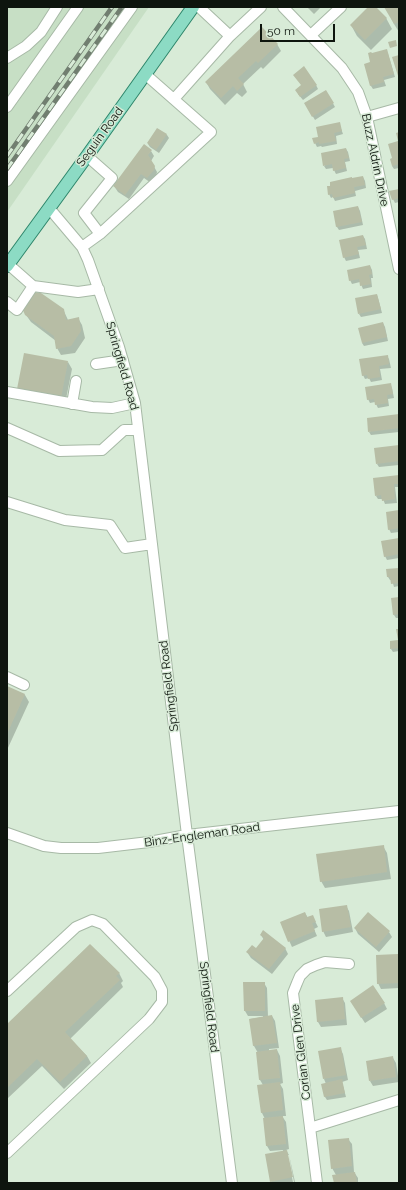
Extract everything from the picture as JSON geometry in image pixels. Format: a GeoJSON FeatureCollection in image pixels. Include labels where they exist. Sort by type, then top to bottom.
{"type":"FeatureCollection","features":[{"type":"Feature","properties":{"kind":"main road","name":"Seguin Road"},"geometry":{"type":"LineString","coordinates":[[8,265],[193,7]]}},
{"type":"Feature","properties":{"kind":"street"},"geometry":{"type":"LineString","coordinates":[[7,58],[26,46],[42,32],[57,7]]}},
{"type":"Feature","properties":{"kind":"street"},"geometry":{"type":"LineString","coordinates":[[7,107],[78,7]]}},
{"type":"Feature","properties":{"kind":"street"},"geometry":{"type":"LineString","coordinates":[[7,181],[132,7]]}},
{"type":"Feature","properties":{"kind":"street"},"geometry":{"type":"LineString","coordinates":[[199,7],[230,36]]}},
{"type":"Feature","properties":{"kind":"street"},"geometry":{"type":"LineString","coordinates":[[174,99],[230,36],[261,7]]}},
{"type":"Feature","properties":{"kind":"street","name":"Buzz Aldrin Drive"},"geometry":{"type":"LineString","coordinates":[[283,7],[333,57],[358,92],[367,117],[396,245],[399,269]]}},
{"type":"Feature","properties":{"kind":"street"},"geometry":{"type":"LineString","coordinates":[[311,35],[341,7]]}},
{"type":"Feature","properties":{"kind":"street"},"geometry":{"type":"LineString","coordinates":[[82,247],[100,234],[211,132],[145,74]]}},
{"type":"Feature","properties":{"kind":"street"},"geometry":{"type":"LineString","coordinates":[[367,117],[399,108]]}},
{"type":"Feature","properties":{"kind":"street"},"geometry":{"type":"LineString","coordinates":[[87,156],[112,178],[84,213],[100,234]]}},
{"type":"Feature","properties":{"kind":"street","name":"Springfield Road"},"geometry":{"type":"LineString","coordinates":[[49,208],[82,247],[88,260],[100,289],[135,403],[187,835],[232,1183]]}},
{"type":"Feature","properties":{"kind":"street"},"geometry":{"type":"LineString","coordinates":[[8,265],[33,286],[78,292],[100,289]]}},
{"type":"Feature","properties":{"kind":"street"},"geometry":{"type":"LineString","coordinates":[[7,302],[17,310],[33,286]]}},
{"type":"Feature","properties":{"kind":"street"},"geometry":{"type":"LineString","coordinates":[[96,364],[123,360]]}},
{"type":"Feature","properties":{"kind":"street"},"geometry":{"type":"LineString","coordinates":[[72,404],[76,382]]}},
{"type":"Feature","properties":{"kind":"street"},"geometry":{"type":"LineString","coordinates":[[7,392],[92,407],[112,408],[135,403]]}},
{"type":"Feature","properties":{"kind":"street"},"geometry":{"type":"LineString","coordinates":[[7,428],[59,451],[102,450],[124,430],[138,430]]}},
{"type":"Feature","properties":{"kind":"street"},"geometry":{"type":"LineString","coordinates":[[7,502],[65,520],[110,525],[124,548],[152,544]]}},
{"type":"Feature","properties":{"kind":"street"},"geometry":{"type":"LineString","coordinates":[[7,677],[24,685]]}},
{"type":"Feature","properties":{"kind":"street","name":"Binz-Engleman Road"},"geometry":{"type":"LineString","coordinates":[[7,833],[44,846],[76,849],[115,847],[187,835],[399,811]]}},
{"type":"Feature","properties":{"kind":"street"},"geometry":{"type":"LineString","coordinates":[[7,991],[76,927],[92,920],[103,924],[155,976],[162,990],[162,1002],[149,1019],[7,1153]]}},
{"type":"Feature","properties":{"kind":"street","name":"Corian Glen Drive"},"geometry":{"type":"LineString","coordinates":[[317,1183],[293,993],[300,976],[307,969],[316,964],[324,962],[349,964]]}},
{"type":"Feature","properties":{"kind":"street"},"geometry":{"type":"LineString","coordinates":[[310,1128],[399,1100]]}},
{"type":"Feature","properties":{"kind":"shaded area"},"geometry":{"type":"Polygon","coordinates":[[[7,7],[149,7],[7,212],[7,7]]]}},
{"type":"Feature","properties":{"kind":"building"},"geometry":{"type":"Polygon","coordinates":[[[368,7],[376,7],[387,18],[365,40],[350,25],[368,7]]]}},
{"type":"Feature","properties":{"kind":"building"},"geometry":{"type":"Polygon","coordinates":[[[384,7],[399,7],[399,22],[394,24],[384,7]]]}},
{"type":"Feature","properties":{"kind":"building"},"geometry":{"type":"Polygon","coordinates":[[[262,27],[278,44],[258,63],[256,61],[238,78],[244,84],[237,91],[233,86],[221,98],[205,82],[262,27]]]}},
{"type":"Feature","properties":{"kind":"building"},"geometry":{"type":"Polygon","coordinates":[[[396,40],[397,46],[390,48],[388,42],[396,40]]]}},
{"type":"Feature","properties":{"kind":"building"},"geometry":{"type":"Polygon","coordinates":[[[387,49],[394,74],[383,77],[384,82],[370,86],[364,64],[370,62],[368,53],[387,49]]]}},
{"type":"Feature","properties":{"kind":"building"},"geometry":{"type":"Polygon","coordinates":[[[399,55],[399,79],[392,57],[399,55]]]}},
{"type":"Feature","properties":{"kind":"building"},"geometry":{"type":"Polygon","coordinates":[[[304,66],[317,85],[300,97],[295,90],[301,85],[293,75],[304,66]]]}},
{"type":"Feature","properties":{"kind":"building"},"geometry":{"type":"Polygon","coordinates":[[[326,90],[334,103],[312,117],[304,103],[326,90]]]}},
{"type":"Feature","properties":{"kind":"building"},"geometry":{"type":"Polygon","coordinates":[[[340,122],[342,131],[334,133],[336,141],[319,144],[319,142],[314,144],[312,138],[318,137],[316,127],[340,122]]]}},
{"type":"Feature","properties":{"kind":"building"},"geometry":{"type":"Polygon","coordinates":[[[157,128],[167,134],[156,150],[147,143],[157,128]]]}},
{"type":"Feature","properties":{"kind":"building"},"geometry":{"type":"Polygon","coordinates":[[[399,132],[399,164],[392,166],[390,159],[392,158],[388,144],[398,141],[396,133],[399,132]]]}},
{"type":"Feature","properties":{"kind":"building"},"geometry":{"type":"Polygon","coordinates":[[[144,144],[152,150],[148,155],[155,166],[154,170],[147,178],[141,174],[125,195],[113,186],[144,144]]]}},
{"type":"Feature","properties":{"kind":"building"},"geometry":{"type":"Polygon","coordinates":[[[346,148],[349,158],[344,159],[346,168],[333,171],[332,164],[323,166],[321,153],[346,148]]]}},
{"type":"Feature","properties":{"kind":"building"},"geometry":{"type":"Polygon","coordinates":[[[363,176],[365,185],[354,187],[355,193],[333,198],[332,194],[328,195],[327,186],[330,186],[330,182],[363,176]]]}},
{"type":"Feature","properties":{"kind":"building"},"geometry":{"type":"Polygon","coordinates":[[[399,189],[399,198],[392,200],[389,191],[399,189]]]}},
{"type":"Feature","properties":{"kind":"building"},"geometry":{"type":"Polygon","coordinates":[[[358,206],[362,222],[336,227],[333,211],[358,206]]]}},
{"type":"Feature","properties":{"kind":"building"},"geometry":{"type":"Polygon","coordinates":[[[363,235],[366,245],[357,247],[359,254],[343,258],[339,240],[363,235]]]}},
{"type":"Feature","properties":{"kind":"building"},"geometry":{"type":"Polygon","coordinates":[[[370,265],[372,274],[369,275],[371,284],[360,286],[359,279],[349,281],[347,270],[370,265]]]}},
{"type":"Feature","properties":{"kind":"building"},"geometry":{"type":"Polygon","coordinates":[[[34,292],[41,293],[64,309],[66,320],[79,317],[81,331],[71,346],[56,349],[54,336],[25,315],[22,308],[34,292]]]}},
{"type":"Feature","properties":{"kind":"building"},"geometry":{"type":"Polygon","coordinates":[[[377,294],[381,309],[358,314],[355,298],[377,294]]]}},
{"type":"Feature","properties":{"kind":"building"},"geometry":{"type":"Polygon","coordinates":[[[383,322],[387,337],[362,343],[358,328],[383,322]]]}},
{"type":"Feature","properties":{"kind":"building"},"geometry":{"type":"Polygon","coordinates":[[[24,353],[68,361],[61,398],[17,389],[24,353]]]}},
{"type":"Feature","properties":{"kind":"building"},"geometry":{"type":"Polygon","coordinates":[[[388,355],[389,364],[379,366],[380,377],[368,379],[367,375],[362,376],[359,359],[388,355]]]}},
{"type":"Feature","properties":{"kind":"building"},"geometry":{"type":"Polygon","coordinates":[[[391,383],[393,394],[387,395],[388,403],[375,405],[374,399],[367,400],[365,387],[391,383]]]}},
{"type":"Feature","properties":{"kind":"building"},"geometry":{"type":"Polygon","coordinates":[[[399,414],[399,428],[368,432],[367,418],[399,414]]]}},
{"type":"Feature","properties":{"kind":"building"},"geometry":{"type":"Polygon","coordinates":[[[399,445],[399,461],[376,464],[374,448],[399,445]]]}},
{"type":"Feature","properties":{"kind":"building"},"geometry":{"type":"Polygon","coordinates":[[[399,475],[399,484],[394,484],[395,499],[382,501],[381,495],[375,496],[373,478],[399,475]]]}},
{"type":"Feature","properties":{"kind":"building"},"geometry":{"type":"Polygon","coordinates":[[[399,510],[399,528],[388,530],[386,512],[399,510]]]}},
{"type":"Feature","properties":{"kind":"building"},"geometry":{"type":"Polygon","coordinates":[[[399,538],[399,554],[384,557],[381,541],[399,538]]]}},
{"type":"Feature","properties":{"kind":"building"},"geometry":{"type":"Polygon","coordinates":[[[399,568],[399,583],[391,584],[390,577],[387,577],[386,569],[399,568]]]}},
{"type":"Feature","properties":{"kind":"building"},"geometry":{"type":"Polygon","coordinates":[[[399,597],[399,614],[393,615],[391,598],[399,597]]]}},
{"type":"Feature","properties":{"kind":"building"},"geometry":{"type":"Polygon","coordinates":[[[396,629],[399,629],[399,648],[390,649],[390,641],[398,640],[396,629]]]}},
{"type":"Feature","properties":{"kind":"building"},"geometry":{"type":"Polygon","coordinates":[[[7,686],[25,694],[7,734],[7,686]]]}},
{"type":"Feature","properties":{"kind":"building"},"geometry":{"type":"Polygon","coordinates":[[[384,845],[387,872],[320,882],[316,854],[384,845]]]}},
{"type":"Feature","properties":{"kind":"building"},"geometry":{"type":"Polygon","coordinates":[[[347,905],[351,927],[322,932],[319,909],[347,905]]]}},
{"type":"Feature","properties":{"kind":"building"},"geometry":{"type":"Polygon","coordinates":[[[305,912],[307,917],[313,915],[316,922],[312,923],[315,931],[288,942],[280,922],[305,912]]]}},
{"type":"Feature","properties":{"kind":"building"},"geometry":{"type":"Polygon","coordinates":[[[368,912],[390,931],[376,947],[354,928],[368,912]]]}},
{"type":"Feature","properties":{"kind":"building"},"geometry":{"type":"Polygon","coordinates":[[[263,930],[286,948],[269,969],[246,952],[252,945],[256,948],[264,938],[260,935],[263,930]]]}},
{"type":"Feature","properties":{"kind":"building"},"geometry":{"type":"Polygon","coordinates":[[[90,944],[120,973],[116,976],[120,980],[65,1032],[87,1056],[60,1082],[37,1059],[7,1088],[7,1024],[90,944]]]}},
{"type":"Feature","properties":{"kind":"building"},"geometry":{"type":"Polygon","coordinates":[[[398,954],[399,983],[377,984],[376,955],[398,954]]]}},
{"type":"Feature","properties":{"kind":"building"},"geometry":{"type":"Polygon","coordinates":[[[243,982],[265,982],[265,1011],[244,1011],[243,982]]]}},
{"type":"Feature","properties":{"kind":"building"},"geometry":{"type":"Polygon","coordinates":[[[373,985],[385,1003],[361,1018],[350,1001],[373,985]]]}},
{"type":"Feature","properties":{"kind":"building"},"geometry":{"type":"Polygon","coordinates":[[[343,997],[345,1019],[317,1022],[315,1000],[343,997]]]}},
{"type":"Feature","properties":{"kind":"building"},"geometry":{"type":"Polygon","coordinates":[[[272,1015],[277,1043],[253,1046],[249,1019],[272,1015]]]}},
{"type":"Feature","properties":{"kind":"building"},"geometry":{"type":"Polygon","coordinates":[[[341,1047],[346,1075],[323,1079],[318,1051],[341,1047]]]}},
{"type":"Feature","properties":{"kind":"building"},"geometry":{"type":"Polygon","coordinates":[[[277,1049],[280,1078],[259,1080],[256,1052],[277,1049]]]}},
{"type":"Feature","properties":{"kind":"building"},"geometry":{"type":"Polygon","coordinates":[[[393,1056],[396,1077],[369,1081],[366,1061],[393,1056]]]}},
{"type":"Feature","properties":{"kind":"building"},"geometry":{"type":"Polygon","coordinates":[[[342,1079],[345,1093],[324,1097],[321,1084],[342,1079]]]}},
{"type":"Feature","properties":{"kind":"building"},"geometry":{"type":"Polygon","coordinates":[[[280,1082],[283,1110],[261,1113],[257,1085],[280,1082]]]}},
{"type":"Feature","properties":{"kind":"building"},"geometry":{"type":"Polygon","coordinates":[[[283,1116],[286,1144],[266,1146],[263,1118],[283,1116]]]}},
{"type":"Feature","properties":{"kind":"building"},"geometry":{"type":"Polygon","coordinates":[[[349,1138],[352,1166],[331,1169],[328,1140],[349,1138]]]}},
{"type":"Feature","properties":{"kind":"building"},"geometry":{"type":"Polygon","coordinates":[[[287,1150],[293,1177],[270,1182],[265,1154],[287,1150]]]}},
{"type":"Feature","properties":{"kind":"building"},"geometry":{"type":"Polygon","coordinates":[[[355,1172],[357,1183],[334,1183],[332,1175],[355,1172]]]}},
{"type":"Feature","properties":{"kind":"railway"},"geometry":{"type":"LineString","coordinates":[[7,156],[112,7]]}},
{"type":"Feature","properties":{"kind":"railway"},"geometry":{"type":"LineString","coordinates":[[7,169],[122,7]]}}]}
